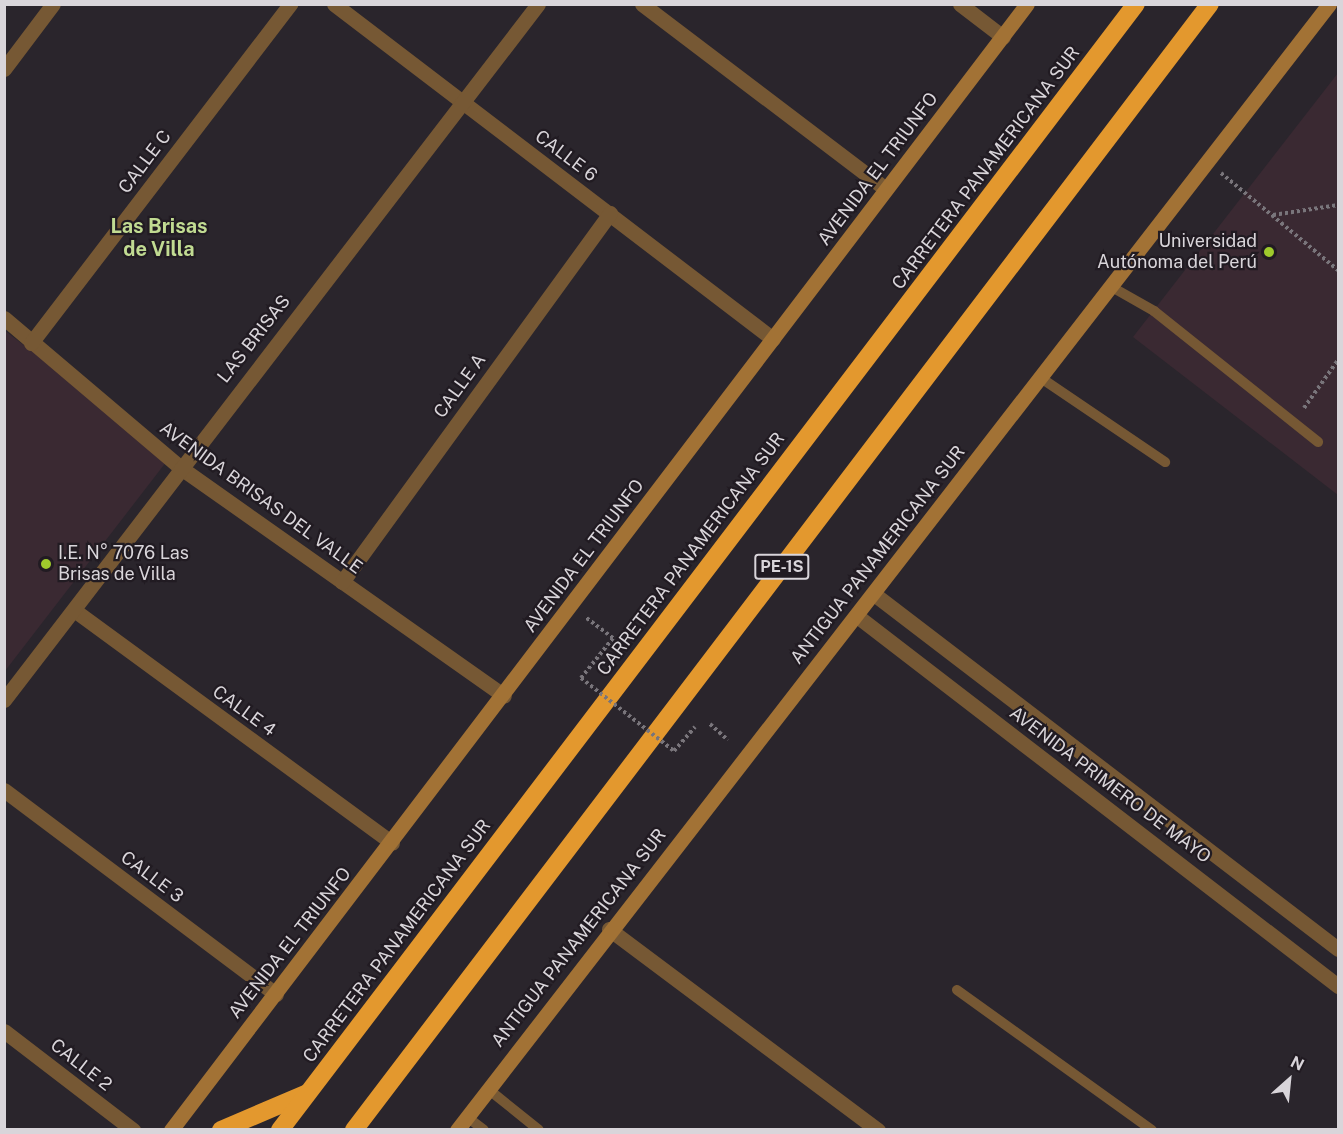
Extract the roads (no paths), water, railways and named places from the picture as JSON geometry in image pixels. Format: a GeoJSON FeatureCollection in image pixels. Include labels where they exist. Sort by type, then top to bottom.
{"type":"FeatureCollection","features":[{"type":"Feature","properties":{"kind":"highway","name":"CARRETERA PANAMERICANA SUR"},"geometry":{"type":"LineString","coordinates":[[280,1130],[1136,4]]}},
{"type":"Feature","properties":{"kind":"highway","name":"PE-1S"},"geometry":{"type":"LineString","coordinates":[[354,1130],[1210,4]]}},
{"type":"Feature","properties":{"kind":"highway"},"geometry":{"type":"LineString","coordinates":[[221,1130],[309,1092]]}},
{"type":"Feature","properties":{"kind":"main road","name":"AVENIDA EL TRIUNFO"},"geometry":{"type":"LineString","coordinates":[[171,1130],[504,696],[1027,4]]}},
{"type":"Feature","properties":{"kind":"main road","name":"ANTIGUA PANAMERICANA SUR"},"geometry":{"type":"LineString","coordinates":[[457,1130],[609,929],[857,616],[1329,4]]}},
{"type":"Feature","properties":{"kind":"street"},"geometry":{"type":"LineString","coordinates":[[4,69],[53,4]]}},
{"type":"Feature","properties":{"kind":"street","name":"CALLE C"},"geometry":{"type":"LineString","coordinates":[[30,343],[290,4]]}},
{"type":"Feature","properties":{"kind":"street","name":"CALLE 6"},"geometry":{"type":"LineString","coordinates":[[334,4],[773,339]]}},
{"type":"Feature","properties":{"kind":"street","name":"LAS BRISAS"},"geometry":{"type":"LineString","coordinates":[[4,700],[538,4]]}},
{"type":"Feature","properties":{"kind":"street"},"geometry":{"type":"LineString","coordinates":[[642,4],[886,189]]}},
{"type":"Feature","properties":{"kind":"street"},"geometry":{"type":"LineString","coordinates":[[960,4],[1003,37]]}},
{"type":"Feature","properties":{"kind":"street","name":"CALLE A"},"geometry":{"type":"LineString","coordinates":[[342,582],[609,213]]}},
{"type":"Feature","properties":{"kind":"street","name":"AVENIDA BRISAS DEL VALLE"},"geometry":{"type":"LineString","coordinates":[[4,318],[30,343],[181,468],[504,696]]}},
{"type":"Feature","properties":{"kind":"street","name":"AVENIDA PRIMERO DE MAYO"},"geometry":{"type":"LineString","coordinates":[[874,594],[1338,950]]}},
{"type":"Feature","properties":{"kind":"street","name":"CALLE 4"},"geometry":{"type":"LineString","coordinates":[[74,610],[392,843]]}},
{"type":"Feature","properties":{"kind":"street","name":"AVENIDA PRIMERO DE MAYO"},"geometry":{"type":"LineString","coordinates":[[857,616],[1338,986]]}},
{"type":"Feature","properties":{"kind":"street","name":"CALLE 3"},"geometry":{"type":"LineString","coordinates":[[4,790],[276,994]]}},
{"type":"Feature","properties":{"kind":"street"},"geometry":{"type":"LineString","coordinates":[[609,929],[878,1130]]}},
{"type":"Feature","properties":{"kind":"street","name":"CALLE 2"},"geometry":{"type":"LineString","coordinates":[[4,1031],[133,1130]]}},
{"type":"Feature","properties":{"kind":"lane"},"geometry":{"type":"LineString","coordinates":[[1110,286],[1154,311],[1318,442]]}},
{"type":"Feature","properties":{"kind":"lane"},"geometry":{"type":"LineString","coordinates":[[1041,378],[1166,462]]}},
{"type":"Feature","properties":{"kind":"lane"},"geometry":{"type":"LineString","coordinates":[[957,990],[1152,1130]]}},
{"type":"Feature","properties":{"kind":"lane"},"geometry":{"type":"LineString","coordinates":[[488,1089],[539,1130]]}},
{"type":"Feature","properties":{"kind":"lane"},"geometry":{"type":"LineString","coordinates":[[467,1117],[484,1130]]}},
{"type":"Feature","properties":{"kind":"place","name":"Universidad Autónoma del Perú"},"geometry":{"type":"Point","coordinates":[1269,252]}},
{"type":"Feature","properties":{"kind":"place","name":"I.E. N° 7076 Las Brisas de Villa"},"geometry":{"type":"Point","coordinates":[46,564]}},
{"type":"Feature","properties":{"kind":"district","name":"Las Brisas de Villa"},"geometry":{"type":"Point","coordinates":[159,238]}}]}
